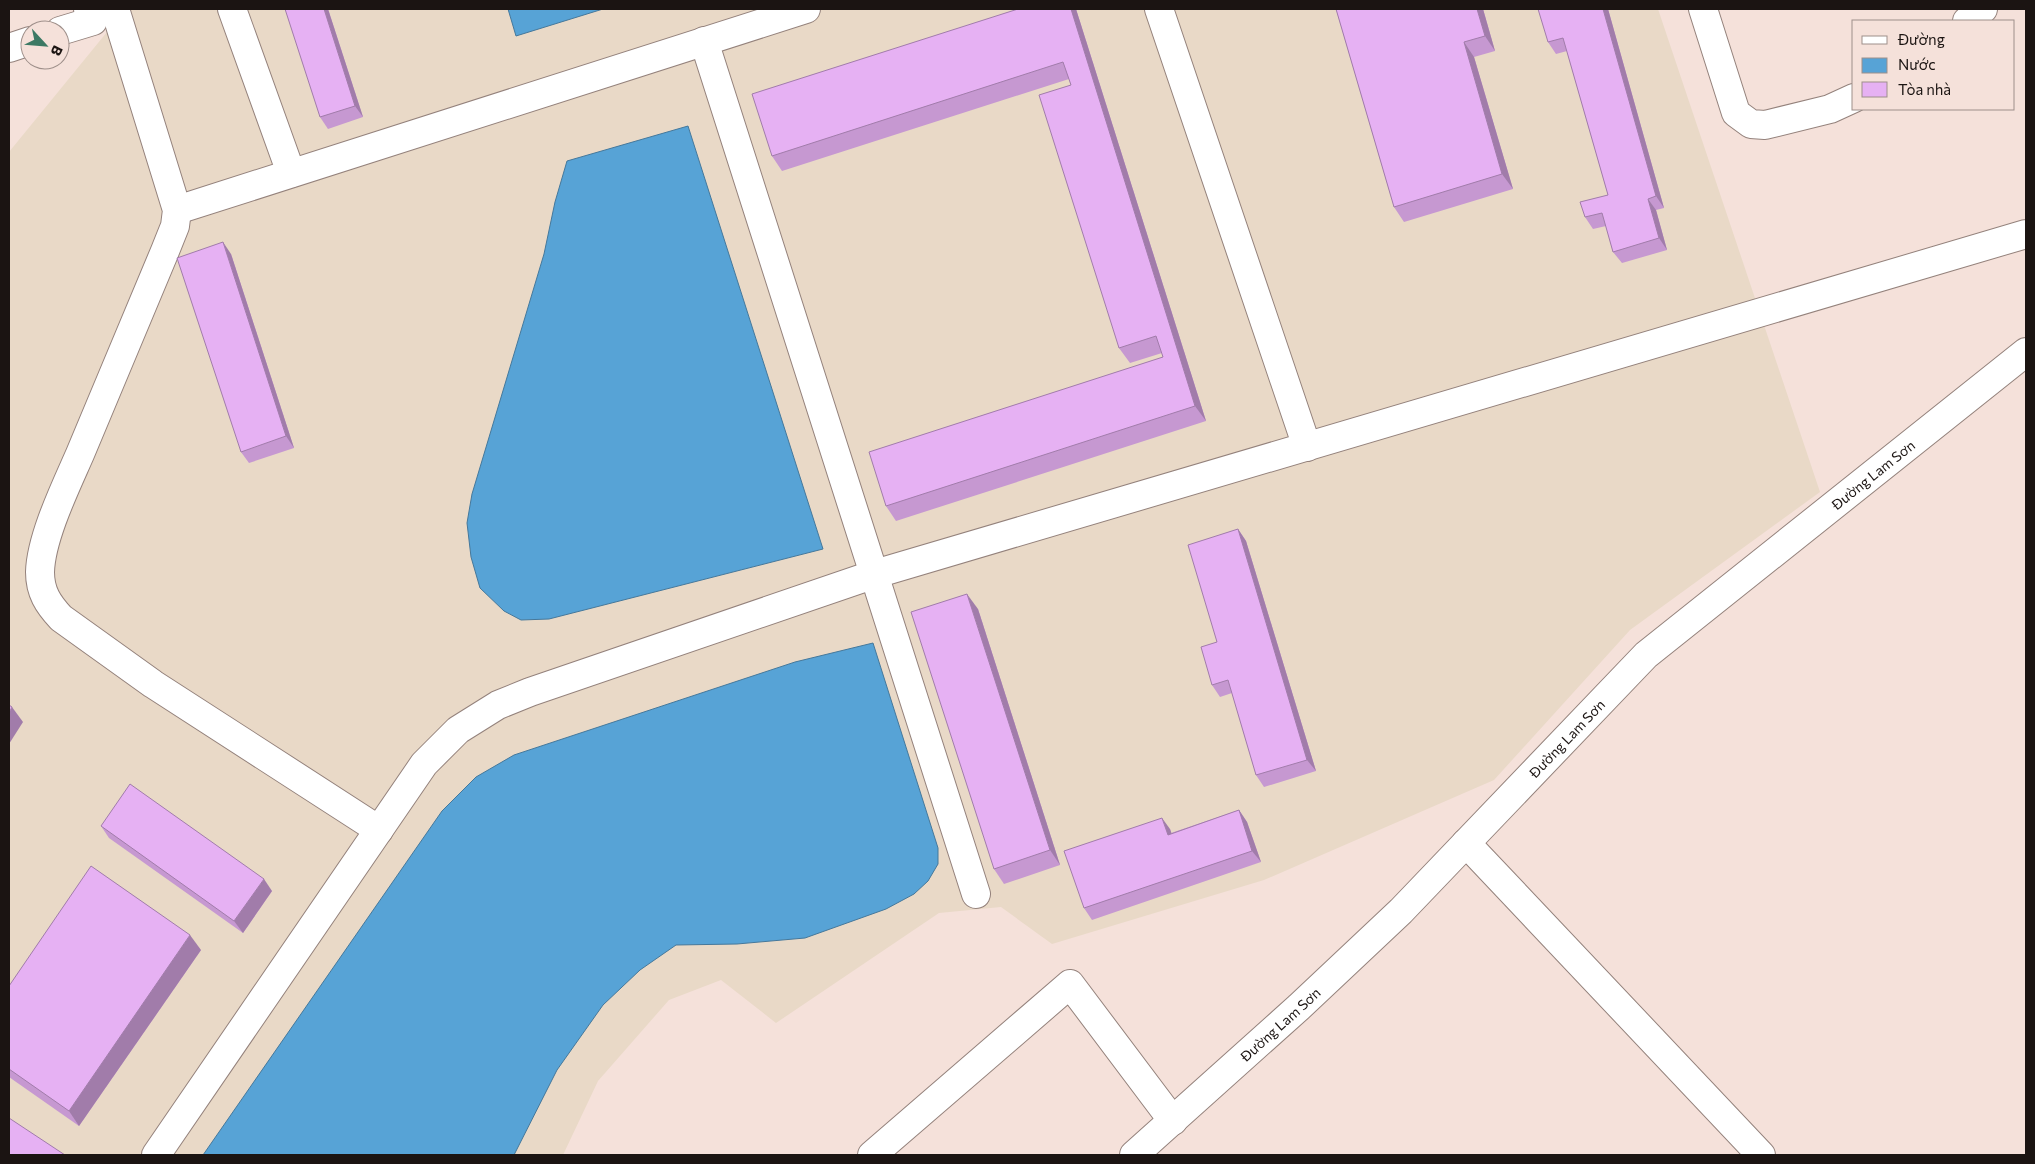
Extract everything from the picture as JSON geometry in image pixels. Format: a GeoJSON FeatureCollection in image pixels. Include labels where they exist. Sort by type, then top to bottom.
{"type":"FeatureCollection","features":[{"type":"Feature","properties":{"kind":"street"},"geometry":{"type":"LineString","coordinates":[[70,28],[93,21],[88,9]]}},
{"type":"Feature","properties":{"kind":"street"},"geometry":{"type":"LineString","coordinates":[[115,9],[177,210],[175,226],[62,497],[44,548],[40,571],[41,590],[48,605],[61,618],[153,684],[379,830]]}},
{"type":"Feature","properties":{"kind":"street"},"geometry":{"type":"LineString","coordinates":[[232,9],[291,173]]}},
{"type":"Feature","properties":{"kind":"street"},"geometry":{"type":"LineString","coordinates":[[177,210],[806,9]]}},
{"type":"Feature","properties":{"kind":"street"},"geometry":{"type":"LineString","coordinates":[[1159,9],[1307,447]]}},
{"type":"Feature","properties":{"kind":"street"},"geometry":{"type":"LineString","coordinates":[[1703,9],[1736,112],[1750,124],[1765,125],[1830,109],[1852,99]]}},
{"type":"Feature","properties":{"kind":"street"},"geometry":{"type":"LineString","coordinates":[[1968,20],[1983,9]]}},
{"type":"Feature","properties":{"kind":"street"},"geometry":{"type":"LineString","coordinates":[[704,41],[976,894]]}},
{"type":"Feature","properties":{"kind":"street"},"geometry":{"type":"LineString","coordinates":[[156,1155],[424,764],[458,730],[498,705],[530,692],[875,574],[2026,234]]}},
{"type":"Feature","properties":{"kind":"street","name":"Đường Lam Sơn"},"geometry":{"type":"LineString","coordinates":[[1134,1155],[1299,1008],[1401,911],[1646,655],[2026,352]]}},
{"type":"Feature","properties":{"kind":"street"},"geometry":{"type":"LineString","coordinates":[[1466,843],[1761,1155]]}},
{"type":"Feature","properties":{"kind":"street"},"geometry":{"type":"LineString","coordinates":[[872,1155],[1070,984],[1173,1121]]}},
{"type":"Feature","properties":{"kind":"shaded area"},"geometry":{"type":"Polygon","coordinates":[[[100,9],[1658,9],[1820,492],[1630,630],[1494,780],[1264,880],[1052,944],[1001,907],[939,913],[776,1023],[721,980],[669,1000],[598,1081],[563,1155],[9,1155],[9,152],[107,32],[100,9]]]}},
{"type":"Feature","properties":{"kind":"water"},"geometry":{"type":"Polygon","coordinates":[[[508,9],[603,9],[516,36],[508,9]]]}},
{"type":"Feature","properties":{"kind":"water"},"geometry":{"type":"Polygon","coordinates":[[[688,126],[823,549],[549,619],[521,620],[504,611],[480,588],[471,557],[467,523],[472,494],[544,254],[555,202],[567,161],[688,126]]]}},
{"type":"Feature","properties":{"kind":"water"},"geometry":{"type":"Polygon","coordinates":[[[873,643],[938,848],[938,864],[928,881],[914,894],[886,909],[805,938],[737,944],[676,945],[640,970],[603,1005],[557,1070],[514,1155],[203,1155],[442,811],[476,777],[514,755],[795,662],[873,643]]]}},
{"type":"Feature","properties":{"kind":"building"},"geometry":{"type":"Polygon","coordinates":[[[285,9],[324,9],[355,106],[320,117],[285,9]]]}},
{"type":"Feature","properties":{"kind":"building"},"geometry":{"type":"Polygon","coordinates":[[[1018,9],[1071,9],[1195,406],[886,506],[869,452],[1163,357],[1156,336],[1119,348],[1039,95],[1071,85],[1063,62],[772,156],[752,94],[1018,9]]]}},
{"type":"Feature","properties":{"kind":"building"},"geometry":{"type":"Polygon","coordinates":[[[1336,9],[1477,9],[1485,36],[1464,42],[1502,174],[1394,207],[1336,9]]]}},
{"type":"Feature","properties":{"kind":"building"},"geometry":{"type":"Polygon","coordinates":[[[1538,9],[1603,9],[1656,196],[1648,199],[1659,238],[1613,252],[1602,213],[1585,217],[1580,202],[1608,195],[1563,38],[1548,42],[1538,9]]]}},
{"type":"Feature","properties":{"kind":"building"},"geometry":{"type":"Polygon","coordinates":[[[223,242],[286,436],[241,452],[177,258],[223,242]]]}},
{"type":"Feature","properties":{"kind":"building"},"geometry":{"type":"Polygon","coordinates":[[[1238,529],[1307,760],[1256,775],[1228,680],[1212,685],[1201,647],[1217,642],[1188,545],[1238,529]]]}},
{"type":"Feature","properties":{"kind":"building"},"geometry":{"type":"Polygon","coordinates":[[[967,594],[1050,850],[994,869],[911,612],[967,594]]]}},
{"type":"Feature","properties":{"kind":"building"},"geometry":{"type":"Polygon","coordinates":[[[130,784],[264,879],[234,921],[101,826],[130,784]]]}},
{"type":"Feature","properties":{"kind":"building"},"geometry":{"type":"Polygon","coordinates":[[[1239,810],[1252,851],[1084,908],[1064,851],[1162,818],[1168,835],[1239,810]]]}},
{"type":"Feature","properties":{"kind":"building"},"geometry":{"type":"Polygon","coordinates":[[[91,866],[190,935],[69,1111],[9,1069],[9,986],[91,866]]]}},
{"type":"Feature","properties":{"kind":"building"},"geometry":{"type":"Polygon","coordinates":[[[9,1118],[65,1155],[9,1155],[9,1118]]]}}]}
